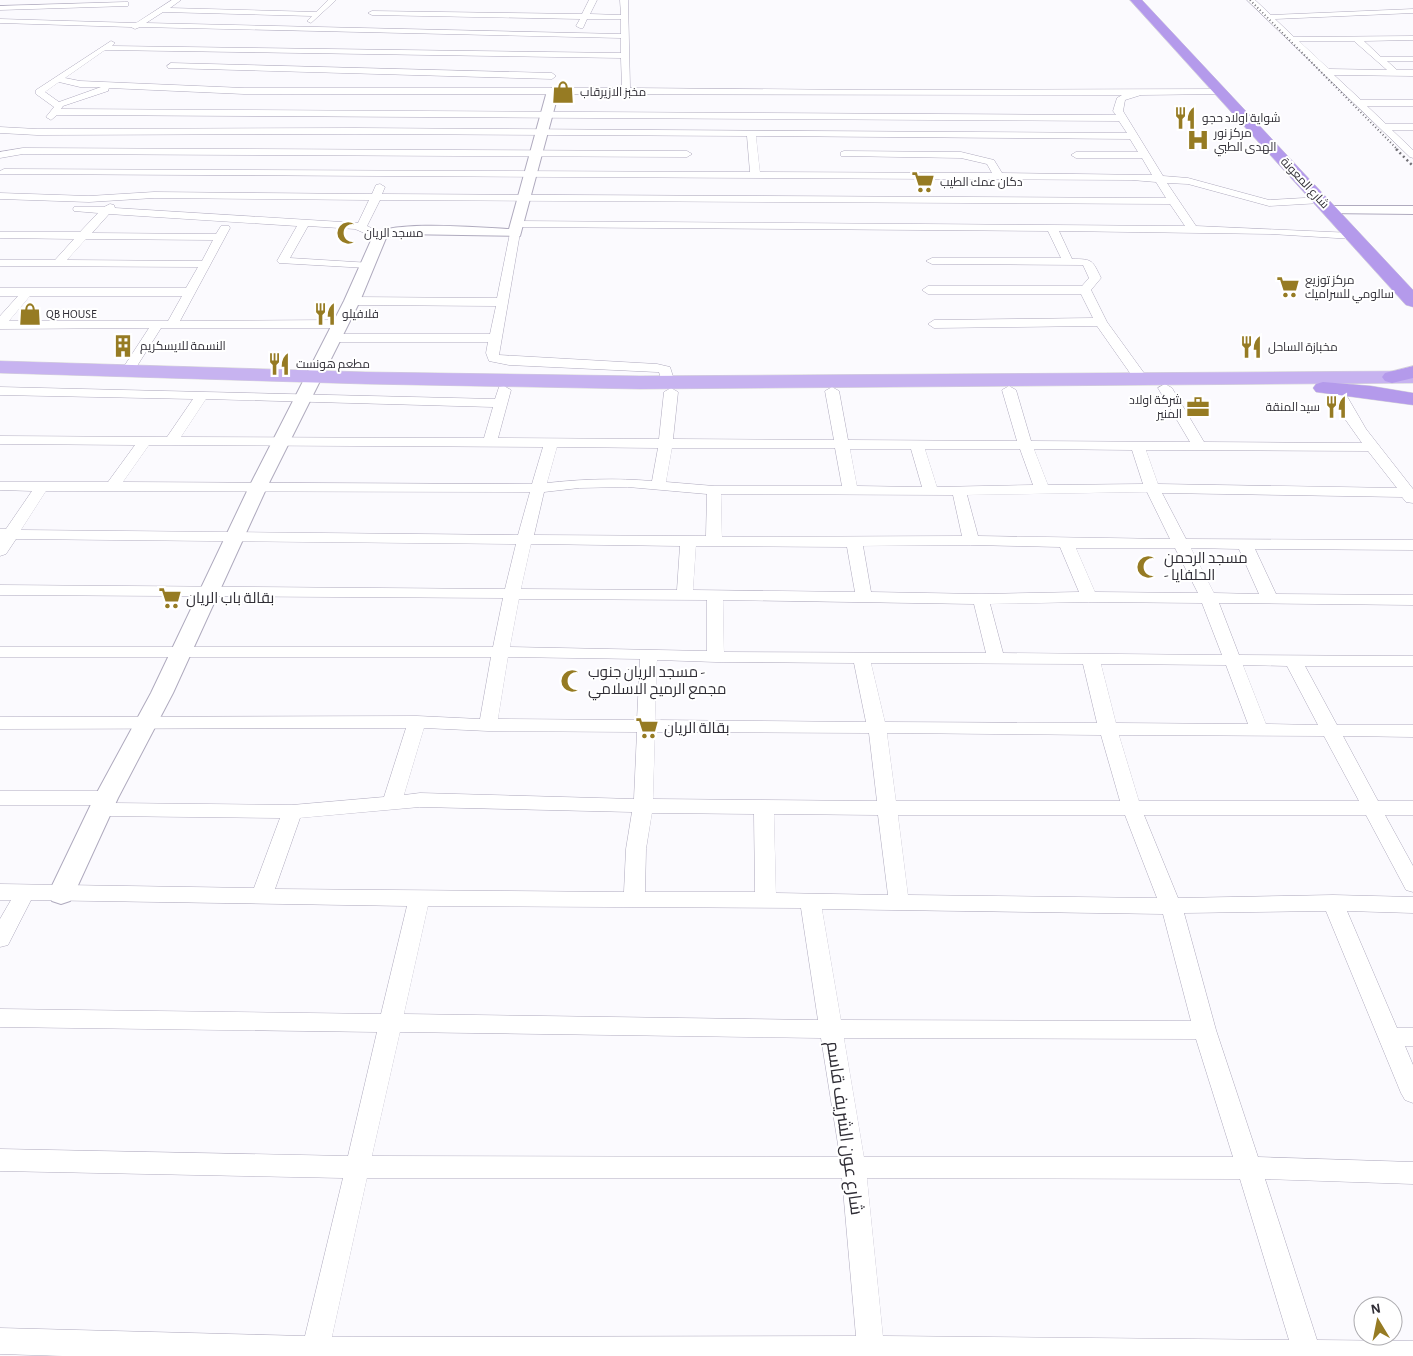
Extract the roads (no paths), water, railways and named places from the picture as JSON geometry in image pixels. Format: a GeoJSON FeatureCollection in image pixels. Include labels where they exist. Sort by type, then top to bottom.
{"type":"FeatureCollection","features":[{"type":"Feature","properties":{"kind":"highway","name":"شارع المعونة"},"geometry":{"type":"LineString","coordinates":[[1136,0],[1330,206],[1413,288]]}},
{"type":"Feature","properties":{"kind":"highway","name":"شارع المعونة"},"geometry":{"type":"LineString","coordinates":[[1144,0],[1413,301]]}},
{"type":"Feature","properties":{"kind":"highway"},"geometry":{"type":"LineString","coordinates":[[1392,377],[1413,372]]}},
{"type":"Feature","properties":{"kind":"highway"},"geometry":{"type":"LineString","coordinates":[[1320,385],[1413,399]]}},
{"type":"Feature","properties":{"kind":"main road"},"geometry":{"type":"LineString","coordinates":[[0,368],[127,371],[309,387],[669,388],[832,391],[1320,385],[1392,377],[1413,377]]}},
{"type":"Feature","properties":{"kind":"main road"},"geometry":{"type":"LineString","coordinates":[[0,376],[501,396],[669,388],[1142,380],[1413,387]]}},
{"type":"Feature","properties":{"kind":"street"},"geometry":{"type":"LineString","coordinates":[[176,0],[39,92],[57,108],[123,112],[189,112],[358,103],[424,103],[547,114],[693,104],[893,104],[1143,92],[1221,92]]}},
{"type":"Feature","properties":{"kind":"street"},"geometry":{"type":"LineString","coordinates":[[296,37],[332,0]]}},
{"type":"Feature","properties":{"kind":"street"},"geometry":{"type":"LineString","coordinates":[[593,0],[547,91],[547,114],[538,153],[516,228],[492,353],[494,358],[500,360],[657,368],[665,370],[669,388],[666,443],[658,484]]}},
{"type":"Feature","properties":{"kind":"street"},"geometry":{"type":"LineString","coordinates":[[624,0],[626,91]]}},
{"type":"Feature","properties":{"kind":"street"},"geometry":{"type":"LineString","coordinates":[[1251,0],[1413,155]]}},
{"type":"Feature","properties":{"kind":"street"},"geometry":{"type":"LineString","coordinates":[[0,8],[125,4]]}},
{"type":"Feature","properties":{"kind":"street"},"geometry":{"type":"LineString","coordinates":[[141,87],[258,4]]}},
{"type":"Feature","properties":{"kind":"street"},"geometry":{"type":"LineString","coordinates":[[1342,4],[1356,13]]}},
{"type":"Feature","properties":{"kind":"street"},"geometry":{"type":"LineString","coordinates":[[1382,4],[1397,12]]}},
{"type":"Feature","properties":{"kind":"street"},"geometry":{"type":"LineString","coordinates":[[60,21],[85,5]]}},
{"type":"Feature","properties":{"kind":"street"},"geometry":{"type":"LineString","coordinates":[[1303,5],[1315,15]]}},
{"type":"Feature","properties":{"kind":"street"},"geometry":{"type":"LineString","coordinates":[[341,131],[358,103],[409,62],[463,6]]}},
{"type":"Feature","properties":{"kind":"street"},"geometry":{"type":"LineString","coordinates":[[160,10],[318,14]]}},
{"type":"Feature","properties":{"kind":"street"},"geometry":{"type":"LineString","coordinates":[[346,38],[376,10],[455,14],[625,17]]}},
{"type":"Feature","properties":{"kind":"street"},"geometry":{"type":"LineString","coordinates":[[1269,17],[1413,11]]}},
{"type":"Feature","properties":{"kind":"street"},"geometry":{"type":"LineString","coordinates":[[1374,13],[1389,21]]}},
{"type":"Feature","properties":{"kind":"street"},"geometry":{"type":"LineString","coordinates":[[0,21],[60,21],[137,26],[353,31],[409,62],[564,55]]}},
{"type":"Feature","properties":{"kind":"street"},"geometry":{"type":"LineString","coordinates":[[1405,30],[1413,36]]}},
{"type":"Feature","properties":{"kind":"street"},"geometry":{"type":"LineString","coordinates":[[103,48],[332,52],[409,62],[564,55],[624,36]]}},
{"type":"Feature","properties":{"kind":"street"},"geometry":{"type":"LineString","coordinates":[[1292,39],[1357,39],[1413,36]]}},
{"type":"Feature","properties":{"kind":"street"},"geometry":{"type":"LineString","coordinates":[[1357,39],[1395,73]]}},
{"type":"Feature","properties":{"kind":"street"},"geometry":{"type":"LineString","coordinates":[[244,91],[289,44]]}},
{"type":"Feature","properties":{"kind":"street"},"geometry":{"type":"LineString","coordinates":[[290,91],[339,45]]}},
{"type":"Feature","properties":{"kind":"street"},"geometry":{"type":"LineString","coordinates":[[163,71],[265,68],[313,69],[409,62],[564,55],[624,56]]}},
{"type":"Feature","properties":{"kind":"street"},"geometry":{"type":"LineString","coordinates":[[1379,59],[1413,59]]}},
{"type":"Feature","properties":{"kind":"street"},"geometry":{"type":"LineString","coordinates":[[361,227],[370,212],[385,174],[424,103],[409,62]]}},
{"type":"Feature","properties":{"kind":"street"},"geometry":{"type":"LineString","coordinates":[[1325,72],[1413,73]]}},
{"type":"Feature","properties":{"kind":"street"},"geometry":{"type":"LineString","coordinates":[[58,79],[80,84],[141,87],[201,96],[244,91],[318,91],[358,103]]}},
{"type":"Feature","properties":{"kind":"street"},"geometry":{"type":"LineString","coordinates":[[2,174],[57,108],[105,89],[124,86]]}},
{"type":"Feature","properties":{"kind":"street"},"geometry":{"type":"LineString","coordinates":[[309,106],[318,91]]}},
{"type":"Feature","properties":{"kind":"street"},"geometry":{"type":"LineString","coordinates":[[424,103],[547,91],[626,91],[693,104],[785,116],[840,104],[893,104],[1025,116],[1121,118]]}},
{"type":"Feature","properties":{"kind":"street"},"geometry":{"type":"LineString","coordinates":[[1143,92],[1121,98],[1118,111],[1173,201],[1194,229]]}},
{"type":"Feature","properties":{"kind":"street"},"geometry":{"type":"LineString","coordinates":[[57,264],[104,211],[124,196],[201,96]]}},
{"type":"Feature","properties":{"kind":"street"},"geometry":{"type":"LineString","coordinates":[[1358,103],[1413,103]]}},
{"type":"Feature","properties":{"kind":"street"},"geometry":{"type":"LineString","coordinates":[[683,200],[693,104]]}},
{"type":"Feature","properties":{"kind":"street"},"geometry":{"type":"LineString","coordinates":[[893,104],[900,135]]}},
{"type":"Feature","properties":{"kind":"street"},"geometry":{"type":"LineString","coordinates":[[105,131],[123,112]]}},
{"type":"Feature","properties":{"kind":"street"},"geometry":{"type":"LineString","coordinates":[[785,116],[787,135]]}},
{"type":"Feature","properties":{"kind":"street"},"geometry":{"type":"LineString","coordinates":[[1025,116],[1034,136]]}},
{"type":"Feature","properties":{"kind":"street"},"geometry":{"type":"LineString","coordinates":[[46,122],[114,122]]}},
{"type":"Feature","properties":{"kind":"street"},"geometry":{"type":"LineString","coordinates":[[1384,126],[1413,127]]}},
{"type":"Feature","properties":{"kind":"street"},"geometry":{"type":"LineString","coordinates":[[0,130],[37,132],[341,131],[1133,136]]}},
{"type":"Feature","properties":{"kind":"street"},"geometry":{"type":"LineString","coordinates":[[751,134],[755,176]]}},
{"type":"Feature","properties":{"kind":"street"},"geometry":{"type":"LineString","coordinates":[[840,135],[848,177]]}},
{"type":"Feature","properties":{"kind":"street"},"geometry":{"type":"LineString","coordinates":[[938,135],[945,155]]}},
{"type":"Feature","properties":{"kind":"street"},"geometry":{"type":"LineString","coordinates":[[1066,136],[1082,166]]}},
{"type":"Feature","properties":{"kind":"street"},"geometry":{"type":"LineString","coordinates":[[1398,140],[1413,140]]}},
{"type":"Feature","properties":{"kind":"street"},"geometry":{"type":"LineString","coordinates":[[0,155],[20,151],[688,154]]}},
{"type":"Feature","properties":{"kind":"street"},"geometry":{"type":"LineString","coordinates":[[221,185],[243,152]]}},
{"type":"Feature","properties":{"kind":"street"},"geometry":{"type":"LineString","coordinates":[[844,154],[961,155],[991,162],[999,177]]}},
{"type":"Feature","properties":{"kind":"street"},"geometry":{"type":"LineString","coordinates":[[0,196],[89,199],[143,195],[221,185],[297,185],[376,197],[683,200],[908,214],[1011,214],[1061,189],[1082,166],[1146,155]]}},
{"type":"Feature","properties":{"kind":"street"},"geometry":{"type":"LineString","coordinates":[[1082,166],[1188,181],[1269,203],[1413,210]]}},
{"type":"Feature","properties":{"kind":"street"},"geometry":{"type":"LineString","coordinates":[[2,174],[142,173],[221,185],[246,196],[297,185],[385,174],[532,175],[683,200],[755,176],[795,188],[908,214]]}},
{"type":"Feature","properties":{"kind":"street"},"geometry":{"type":"LineString","coordinates":[[62,894],[104,804],[147,724],[258,487],[352,301],[380,236],[399,230],[516,228],[683,200],[795,188],[848,177],[999,177],[1061,189],[1173,201]]}},
{"type":"Feature","properties":{"kind":"street"},"geometry":{"type":"LineString","coordinates":[[915,177],[922,200]]}},
{"type":"Feature","properties":{"kind":"street"},"geometry":{"type":"LineString","coordinates":[[172,325],[220,237],[246,196]]}},
{"type":"Feature","properties":{"kind":"street"},"geometry":{"type":"LineString","coordinates":[[908,214],[922,200]]}},
{"type":"Feature","properties":{"kind":"street"},"geometry":{"type":"LineString","coordinates":[[922,200],[1011,214],[1052,228],[1271,231],[1353,236]]}},
{"type":"Feature","properties":{"kind":"street"},"geometry":{"type":"LineString","coordinates":[[0,206],[361,227],[380,236]]}},
{"type":"Feature","properties":{"kind":"street"},"geometry":{"type":"LineString","coordinates":[[304,223],[283,261],[367,265]]}},
{"type":"Feature","properties":{"kind":"street"},"geometry":{"type":"LineString","coordinates":[[1052,228],[1068,262]]}},
{"type":"Feature","properties":{"kind":"street"},"geometry":{"type":"LineString","coordinates":[[0,235],[220,237]]}},
{"type":"Feature","properties":{"kind":"street"},"geometry":{"type":"LineString","coordinates":[[932,261],[1087,262],[1095,278],[1085,290]]}},
{"type":"Feature","properties":{"kind":"street"},"geometry":{"type":"LineString","coordinates":[[0,263],[206,264]]}},
{"type":"Feature","properties":{"kind":"street"},"geometry":{"type":"LineString","coordinates":[[928,290],[1085,290]]}},
{"type":"Feature","properties":{"kind":"street"},"geometry":{"type":"LineString","coordinates":[[1085,290],[1101,322],[1142,380]]}},
{"type":"Feature","properties":{"kind":"street"},"geometry":{"type":"LineString","coordinates":[[0,292],[190,292]]}},
{"type":"Feature","properties":{"kind":"street"},"geometry":{"type":"LineString","coordinates":[[0,325],[27,292]]}},
{"type":"Feature","properties":{"kind":"street"},"geometry":{"type":"LineString","coordinates":[[352,301],[503,302]]}},
{"type":"Feature","properties":{"kind":"street"},"geometry":{"type":"LineString","coordinates":[[934,324],[1101,322]]}},
{"type":"Feature","properties":{"kind":"street"},"geometry":{"type":"LineString","coordinates":[[0,325],[172,325],[494,338]]}},
{"type":"Feature","properties":{"kind":"street"},"geometry":{"type":"LineString","coordinates":[[127,371],[157,325]]}},
{"type":"Feature","properties":{"kind":"street"},"geometry":{"type":"LineString","coordinates":[[1320,385],[1340,399],[1372,447],[1411,496]]}},
{"type":"Feature","properties":{"kind":"street"},"geometry":{"type":"LineString","coordinates":[[0,391],[202,395],[309,387]]}},
{"type":"Feature","properties":{"kind":"street"},"geometry":{"type":"LineString","coordinates":[[1166,388],[1200,447]]}},
{"type":"Feature","properties":{"kind":"street"},"geometry":{"type":"LineString","coordinates":[[1009,390],[1025,445],[1042,489]]}},
{"type":"Feature","properties":{"kind":"street"},"geometry":{"type":"LineString","coordinates":[[832,391],[850,490]]}},
{"type":"Feature","properties":{"kind":"street"},"geometry":{"type":"LineString","coordinates":[[171,441],[202,395]]}},
{"type":"Feature","properties":{"kind":"street"},"geometry":{"type":"LineString","coordinates":[[490,442],[501,396]]}},
{"type":"Feature","properties":{"kind":"street"},"geometry":{"type":"LineString","coordinates":[[0,440],[1372,447]]}},
{"type":"Feature","properties":{"kind":"street"},"geometry":{"type":"LineString","coordinates":[[113,486],[145,440]]}},
{"type":"Feature","properties":{"kind":"street"},"geometry":{"type":"LineString","coordinates":[[488,725],[499,652],[537,488],[550,443]]}},
{"type":"Feature","properties":{"kind":"street"},"geometry":{"type":"LineString","coordinates":[[917,445],[931,492]]}},
{"type":"Feature","properties":{"kind":"street"},"geometry":{"type":"LineString","coordinates":[[1138,446],[1152,488],[1209,599],[1260,730]]}},
{"type":"Feature","properties":{"kind":"street"},"geometry":{"type":"LineString","coordinates":[[0,486],[537,488],[600,483],[658,484],[714,490],[931,492],[1152,488],[1411,496]]}},
{"type":"Feature","properties":{"kind":"street"},"geometry":{"type":"LineString","coordinates":[[0,551],[5,534],[42,486]]}},
{"type":"Feature","properties":{"kind":"street"},"geometry":{"type":"LineString","coordinates":[[714,490],[714,541]]}},
{"type":"Feature","properties":{"kind":"street"},"geometry":{"type":"LineString","coordinates":[[959,491],[971,540]]}},
{"type":"Feature","properties":{"kind":"street"},"geometry":{"type":"LineString","coordinates":[[5,534],[688,542],[971,540],[1181,544],[1413,545]]}},
{"type":"Feature","properties":{"kind":"street"},"geometry":{"type":"LineString","coordinates":[[685,595],[688,542]]}},
{"type":"Feature","properties":{"kind":"street"},"geometry":{"type":"LineString","coordinates":[[854,542],[864,597]]}},
{"type":"Feature","properties":{"kind":"street"},"geometry":{"type":"LineString","coordinates":[[1066,542],[1089,597]]}},
{"type":"Feature","properties":{"kind":"street"},"geometry":{"type":"LineString","coordinates":[[1245,544],[1270,599]]}},
{"type":"Feature","properties":{"kind":"street"},"geometry":{"type":"LineString","coordinates":[[0,590],[715,595],[980,599],[1089,597],[1413,600]]}},
{"type":"Feature","properties":{"kind":"street"},"geometry":{"type":"LineString","coordinates":[[715,595],[716,657]]}},
{"type":"Feature","properties":{"kind":"street"},"geometry":{"type":"LineString","coordinates":[[980,599],[996,658]]}},
{"type":"Feature","properties":{"kind":"street"},"geometry":{"type":"LineString","coordinates":[[0,652],[499,652],[716,657],[1294,662],[1413,661]]}},
{"type":"Feature","properties":{"kind":"street"},"geometry":{"type":"LineString","coordinates":[[634,899],[636,849],[643,806],[649,654]]}},
{"type":"Feature","properties":{"kind":"street"},"geometry":{"type":"LineString","coordinates":[[860,657],[877,728],[899,903]]}},
{"type":"Feature","properties":{"kind":"street"},"geometry":{"type":"LineString","coordinates":[[1091,660],[1108,729],[1132,809],[1171,906],[1248,1168],[1308,1355]]}},
{"type":"Feature","properties":{"kind":"street"},"geometry":{"type":"LineString","coordinates":[[1294,662],[1332,730],[1413,885]]}},
{"type":"Feature","properties":{"kind":"street"},"geometry":{"type":"LineString","coordinates":[[0,722],[147,724],[417,722],[488,725],[1413,731]]}},
{"type":"Feature","properties":{"kind":"street"},"geometry":{"type":"LineString","coordinates":[[392,801],[417,722]]}},
{"type":"Feature","properties":{"kind":"street"},"geometry":{"type":"LineString","coordinates":[[0,798],[292,812],[392,801],[420,800],[643,806],[887,808],[1413,808]]}},
{"type":"Feature","properties":{"kind":"street"},"geometry":{"type":"LineString","coordinates":[[764,806],[766,900]]}},
{"type":"Feature","properties":{"kind":"street"},"geometry":{"type":"LineString","coordinates":[[262,896],[292,812]]}},
{"type":"Feature","properties":{"kind":"street"},"geometry":{"type":"LineString","coordinates":[[0,892],[419,899],[766,900],[1171,906],[1333,903],[1413,904]]}},
{"type":"Feature","properties":{"kind":"street"},"geometry":{"type":"LineString","coordinates":[[0,939],[25,892]]}},
{"type":"Feature","properties":{"kind":"street"},"geometry":{"type":"LineString","coordinates":[[314,1353],[419,899]]}},
{"type":"Feature","properties":{"kind":"street","name":"شارع عون الشريف قاسم"},"geometry":{"type":"LineString","coordinates":[[810,901],[854,1168],[871,1352]]}},
{"type":"Feature","properties":{"kind":"street"},"geometry":{"type":"LineString","coordinates":[[1333,903],[1413,1093]]}},
{"type":"Feature","properties":{"kind":"street"},"geometry":{"type":"LineString","coordinates":[[0,1018],[831,1030],[1206,1030]]}},
{"type":"Feature","properties":{"kind":"street"},"geometry":{"type":"LineString","coordinates":[[1389,1037],[1413,1037]]}},
{"type":"Feature","properties":{"kind":"street"},"geometry":{"type":"LineString","coordinates":[[0,1160],[356,1167],[1248,1168],[1413,1173]]}},
{"type":"Feature","properties":{"kind":"street"},"geometry":{"type":"LineString","coordinates":[[0,1341],[314,1353],[871,1352],[1413,1354]]}},
{"type":"Feature","properties":{"kind":"railway"},"geometry":{"type":"LineString","coordinates":[[1250,0],[1398,150]]}},
{"type":"Feature","properties":{"kind":"railway"},"geometry":{"type":"LineString","coordinates":[[1396,149],[1413,166]]}},
{"type":"Feature","properties":{"kind":"place","name":"مخبز الازيرقاب"},"geometry":{"type":"Point","coordinates":[563,92]}},
{"type":"Feature","properties":{"kind":"place","name":"شواية اولاد حجو"},"geometry":{"type":"Point","coordinates":[1185,118]}},
{"type":"Feature","properties":{"kind":"place","name":"مركز نور الهدى الطبي"},"geometry":{"type":"Point","coordinates":[1198,140]}},
{"type":"Feature","properties":{"kind":"place","name":"دكان عمك الطيب"},"geometry":{"type":"Point","coordinates":[923,182]}},
{"type":"Feature","properties":{"kind":"place","name":"مسجد الريان"},"geometry":{"type":"Point","coordinates":[348,233]}},
{"type":"Feature","properties":{"kind":"place","name":"مركز توزيع سالومي للسراميك"},"geometry":{"type":"Point","coordinates":[1288,287]}},
{"type":"Feature","properties":{"kind":"place","name":"QB HOUSE"},"geometry":{"type":"Point","coordinates":[30,314]}},
{"type":"Feature","properties":{"kind":"place","name":"فلافيلو"},"geometry":{"type":"Point","coordinates":[325,314]}},
{"type":"Feature","properties":{"kind":"place","name":"النسمة للايسكريم"},"geometry":{"type":"Point","coordinates":[123,346]}},
{"type":"Feature","properties":{"kind":"place","name":"مخبازة الساحل"},"geometry":{"type":"Point","coordinates":[1251,347]}},
{"type":"Feature","properties":{"kind":"place","name":"مطعم هونست"},"geometry":{"type":"Point","coordinates":[279,364]}},
{"type":"Feature","properties":{"kind":"place","name":"شركة اولاد المنير"},"geometry":{"type":"Point","coordinates":[1198,407]}},
{"type":"Feature","properties":{"kind":"place","name":"سيد المنقة"},"geometry":{"type":"Point","coordinates":[1336,407]}},
{"type":"Feature","properties":{"kind":"place","name":"مسجد الرحمن - الحلفايا"},"geometry":{"type":"Point","coordinates":[1148,567]}},
{"type":"Feature","properties":{"kind":"place","name":"بقالة باب الريان"},"geometry":{"type":"Point","coordinates":[170,598]}},
{"type":"Feature","properties":{"kind":"place","name":"مسجد الريان جنوب - مجمع الرميح الاسلامي"},"geometry":{"type":"Point","coordinates":[572,681]}},
{"type":"Feature","properties":{"kind":"place","name":"بقالة الريان"},"geometry":{"type":"Point","coordinates":[647,728]}}]}
